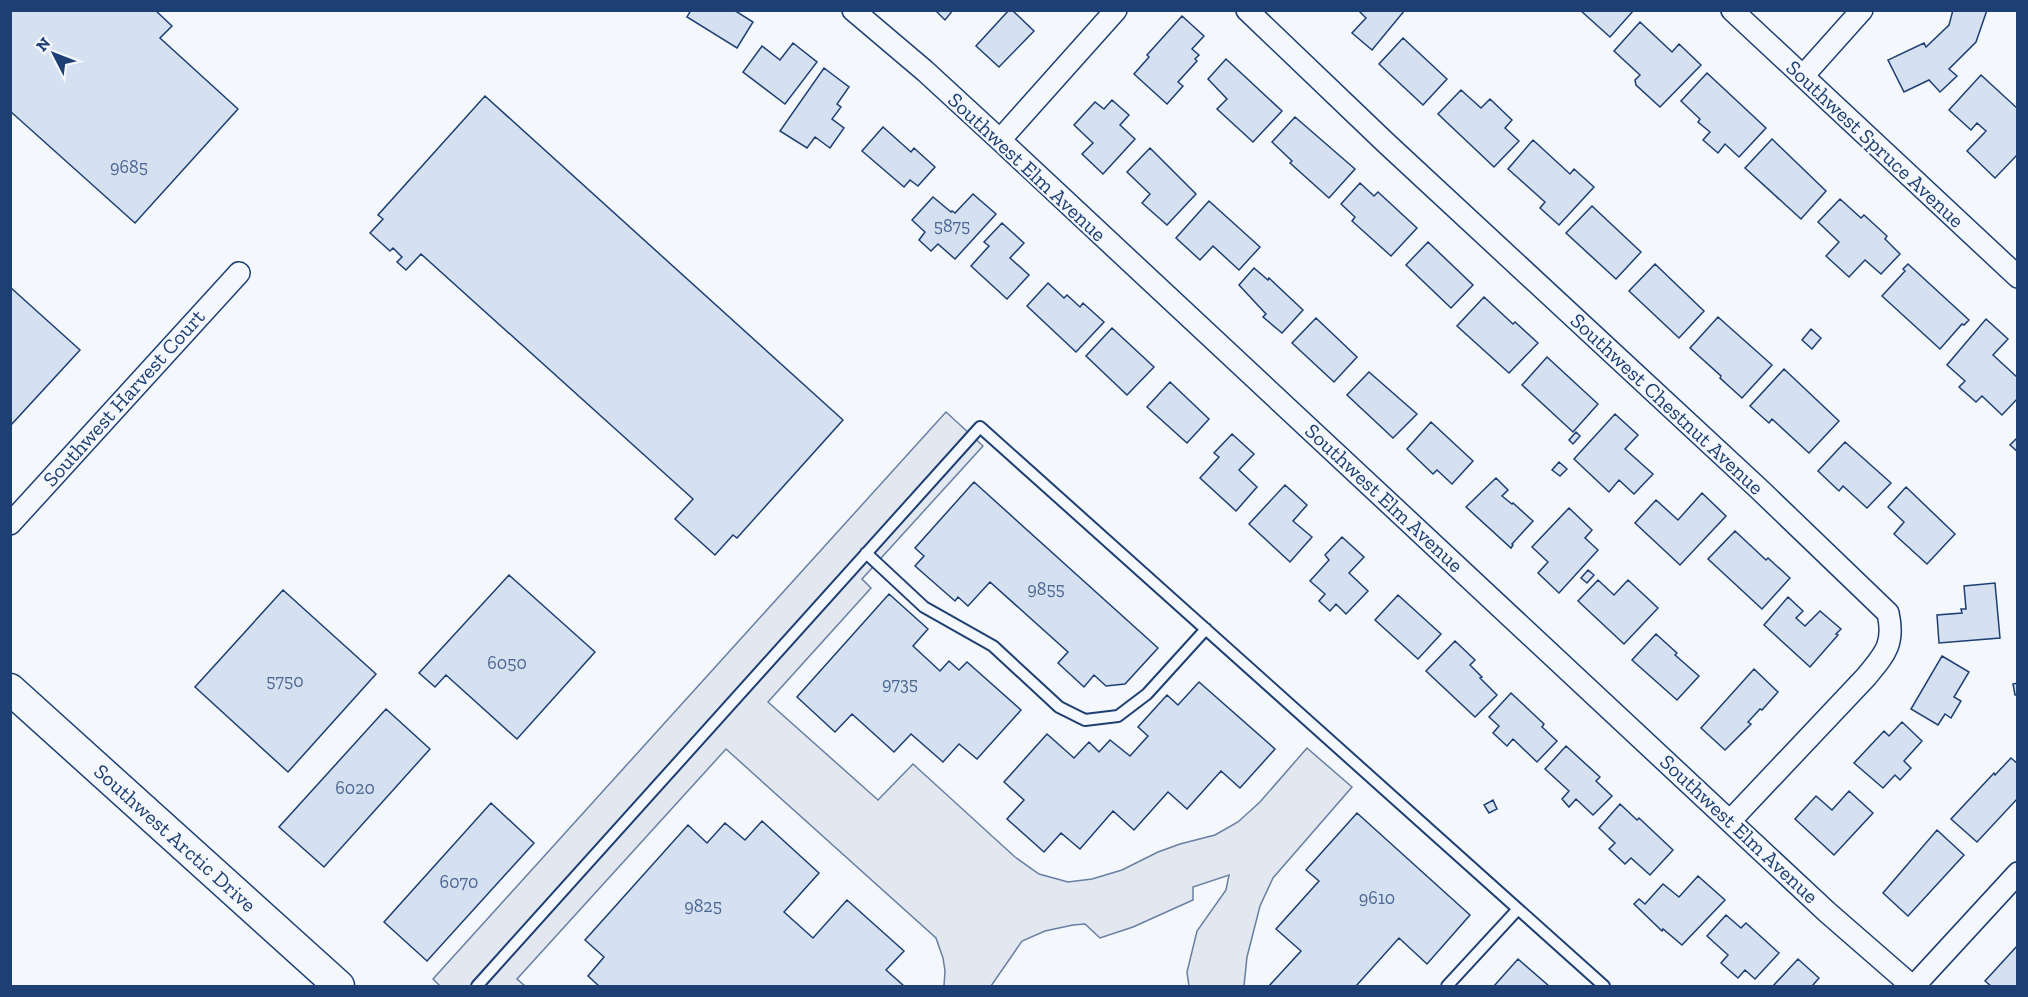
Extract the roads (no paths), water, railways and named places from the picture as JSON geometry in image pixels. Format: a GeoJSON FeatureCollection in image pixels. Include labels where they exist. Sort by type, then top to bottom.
{"type":"FeatureCollection","features":[{"type":"Feature","properties":{"kind":"street","name":"Southwest Elm Avenue"},"geometry":{"type":"LineString","coordinates":[[853,10],[925,71],[1000,140],[1827,912],[1913,987]]}},
{"type":"Feature","properties":{"kind":"street"},"geometry":{"type":"LineString","coordinates":[[1000,140],[1116,10]]}},
{"type":"Feature","properties":{"kind":"street","name":"Southwest Chestnut Avenue"},"geometry":{"type":"LineString","coordinates":[[1246,10],[1775,504],[1888,613],[1892,630],[1887,652],[1866,678],[1730,821]]}},
{"type":"Feature","properties":{"kind":"street","name":"Southwest Spruce Avenue"},"geometry":{"type":"LineString","coordinates":[[1732,10],[2018,277]]}},
{"type":"Feature","properties":{"kind":"street"},"geometry":{"type":"LineString","coordinates":[[1803,76],[1862,10]]}},
{"type":"Feature","properties":{"kind":"street","name":"Southwest Harvest Court"},"geometry":{"type":"LineString","coordinates":[[10,524],[238,273]]}},
{"type":"Feature","properties":{"kind":"street","name":"Southwest Arctic Drive"},"geometry":{"type":"LineString","coordinates":[[10,689],[339,987]]}},
{"type":"Feature","properties":{"kind":"street"},"geometry":{"type":"LineString","coordinates":[[1913,987],[2018,873]]}},
{"type":"Feature","properties":{"kind":"lane"},"geometry":{"type":"LineString","coordinates":[[477,987],[980,427],[1604,987]]}},
{"type":"Feature","properties":{"kind":"lane"},"geometry":{"type":"LineString","coordinates":[[866,553],[924,607],[993,646],[1059,707],[1086,720],[1118,716],[1147,694],[1206,629]]}},
{"type":"Feature","properties":{"kind":"lane"},"geometry":{"type":"LineString","coordinates":[[1447,987],[1518,909]]}}]}
